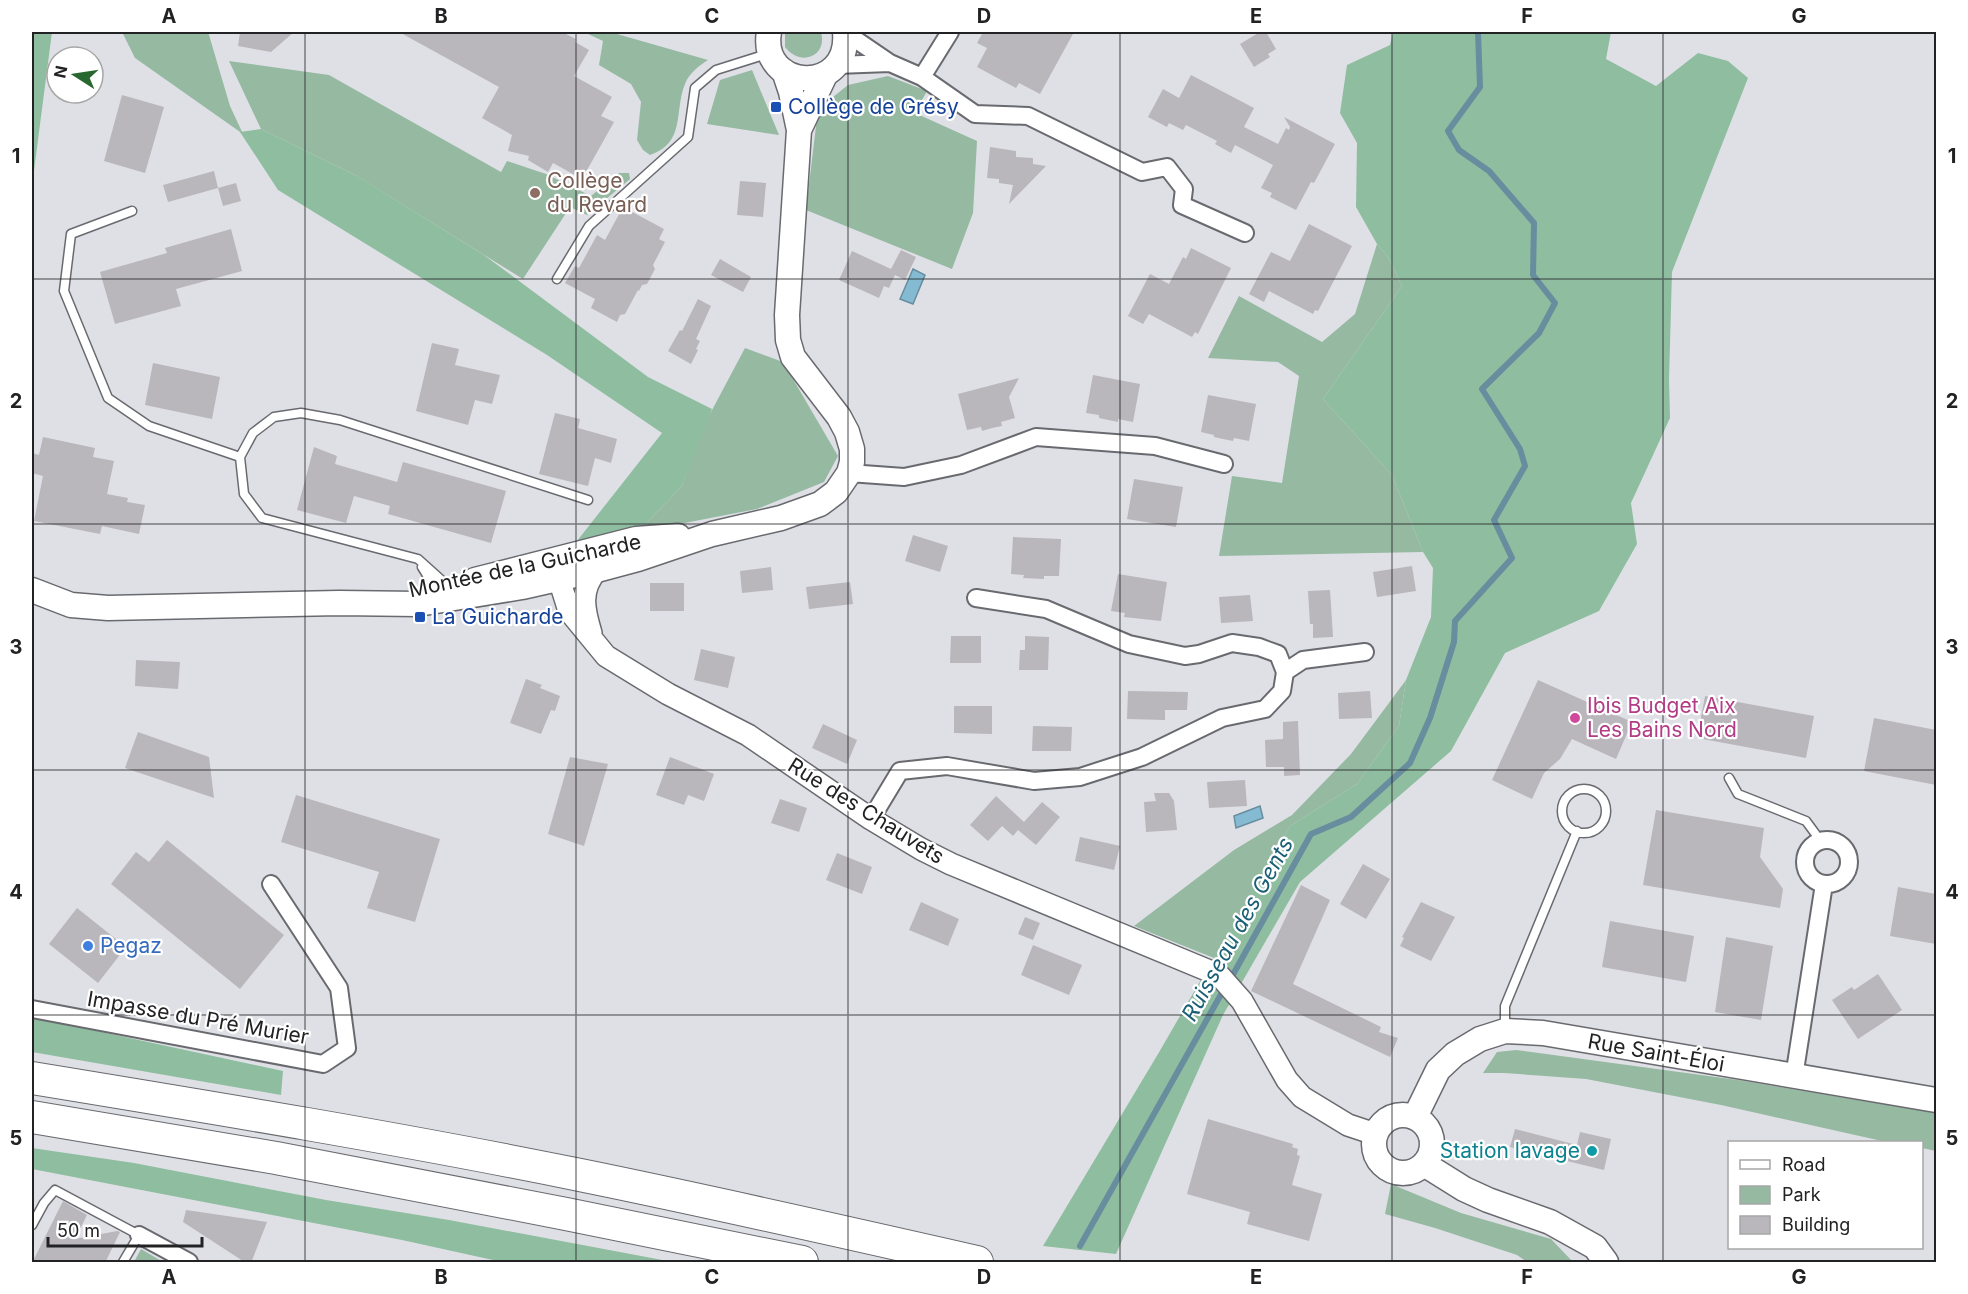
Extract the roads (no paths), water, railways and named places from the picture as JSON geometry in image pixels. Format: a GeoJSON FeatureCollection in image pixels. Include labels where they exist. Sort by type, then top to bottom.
{"type":"FeatureCollection","features":[{"type":"Feature","properties":{"kind":"highway"},"geometry":{"type":"LineString","coordinates":[[32,1078],[278,1119],[578,1175],[816,1225],[977,1263]]}},
{"type":"Feature","properties":{"kind":"highway"},"geometry":{"type":"LineString","coordinates":[[32,1117],[276,1158],[566,1214],[802,1263]]}},
{"type":"Feature","properties":{"kind":"main road"},"geometry":{"type":"LineString","coordinates":[[799,130],[844,48],[845,32]]}},
{"type":"Feature","properties":{"kind":"main road"},"geometry":{"type":"LineString","coordinates":[[770,45],[793,76],[804,79],[814,78],[831,70]]}},
{"type":"Feature","properties":{"kind":"main road"},"geometry":{"type":"LineString","coordinates":[[770,45],[791,92],[799,130],[787,315],[788,340],[793,357],[848,432],[852,454],[849,473]]}},
{"type":"Feature","properties":{"kind":"main road","name":"Montée de la Guicharde"},"geometry":{"type":"LineString","coordinates":[[32,590],[71,605],[108,608],[339,603],[418,604],[559,579],[597,570],[712,534],[782,518],[820,504],[836,492],[849,473]]}},
{"type":"Feature","properties":{"kind":"main road","name":"Montée de la Guicharde"},"geometry":{"type":"LineString","coordinates":[[339,603],[441,587],[636,539],[712,534]]}},
{"type":"Feature","properties":{"kind":"main road","name":"Rue Saint-Éloi"},"geometry":{"type":"LineString","coordinates":[[1415,1117],[1438,1070],[1455,1054],[1480,1039],[1505,1031],[1543,1033],[1936,1100]]}},
{"type":"Feature","properties":{"kind":"main road"},"geometry":{"type":"LineString","coordinates":[[1408,1115],[1415,1117],[1423,1122],[1431,1138],[1432,1147],[1424,1164],[1411,1172],[1395,1172],[1388,1169],[1381,1164],[1374,1150],[1375,1134],[1379,1127],[1391,1117],[1408,1115]]}},
{"type":"Feature","properties":{"kind":"main road"},"geometry":{"type":"LineString","coordinates":[[1424,1164],[1464,1189],[1550,1222],[1595,1247],[1606,1263]]}},
{"type":"Feature","properties":{"kind":"street"},"geometry":{"type":"LineString","coordinates":[[845,32],[890,63],[922,77],[975,114],[1028,116],[1142,172],[1167,167],[1184,189],[1182,205],[1245,233]]}},
{"type":"Feature","properties":{"kind":"street"},"geometry":{"type":"LineString","coordinates":[[922,77],[950,32]]}},
{"type":"Feature","properties":{"kind":"street"},"geometry":{"type":"LineString","coordinates":[[831,70],[890,63]]}},
{"type":"Feature","properties":{"kind":"street"},"geometry":{"type":"LineString","coordinates":[[849,473],[904,477],[961,465],[1036,437],[1155,446],[1224,464]]}},
{"type":"Feature","properties":{"kind":"street"},"geometry":{"type":"LineString","coordinates":[[559,579],[577,555]]}},
{"type":"Feature","properties":{"kind":"street"},"geometry":{"type":"LineString","coordinates":[[595,645],[583,599],[590,577],[597,570]]}},
{"type":"Feature","properties":{"kind":"street","name":"Rue des Chauvets"},"geometry":{"type":"LineString","coordinates":[[559,579],[569,611],[606,656],[668,694],[748,735],[871,819],[951,864],[1226,982],[1242,1001],[1287,1080],[1302,1097],[1348,1125],[1375,1134]]}},
{"type":"Feature","properties":{"kind":"street"},"geometry":{"type":"LineString","coordinates":[[871,819],[900,771],[947,766],[1034,782],[1080,777],[1142,758],[1222,718],[1265,709],[1282,691],[1285,672],[1278,654],[1259,646],[1232,643],[1199,654],[1185,656],[1129,644],[1046,609],[976,598]]}},
{"type":"Feature","properties":{"kind":"street"},"geometry":{"type":"LineString","coordinates":[[1285,672],[1303,660],[1365,652]]}},
{"type":"Feature","properties":{"kind":"street"},"geometry":{"type":"LineString","coordinates":[[1820,840],[1835,841],[1842,845],[1848,857],[1849,864],[1838,882],[1824,884],[1810,878],[1804,864],[1808,849],[1820,840]]}},
{"type":"Feature","properties":{"kind":"street","name":"Impasse du Pré Murier"},"geometry":{"type":"LineString","coordinates":[[32,1009],[323,1064],[347,1048],[339,988],[271,884]]}},
{"type":"Feature","properties":{"kind":"street"},"geometry":{"type":"LineString","coordinates":[[1794,1077],[1824,884]]}},
{"type":"Feature","properties":{"kind":"street"},"geometry":{"type":"LineString","coordinates":[[139,1235],[189,1263]]}},
{"type":"Feature","properties":{"kind":"lane"},"geometry":{"type":"LineString","coordinates":[[557,279],[589,226],[688,137],[695,88],[716,70],[770,45]]}},
{"type":"Feature","properties":{"kind":"lane"},"geometry":{"type":"LineString","coordinates":[[132,211],[71,234],[63,291],[108,398],[150,426],[240,457]]}},
{"type":"Feature","properties":{"kind":"lane"},"geometry":{"type":"LineString","coordinates":[[441,587],[418,559],[262,518],[244,494],[240,457],[253,433],[274,417],[301,413],[340,420],[588,500]]}},
{"type":"Feature","properties":{"kind":"lane"},"geometry":{"type":"LineString","coordinates":[[418,559],[441,587]]}},
{"type":"Feature","properties":{"kind":"lane"},"geometry":{"type":"LineString","coordinates":[[1729,778],[1738,794],[1806,821],[1820,840]]}},
{"type":"Feature","properties":{"kind":"lane"},"geometry":{"type":"LineString","coordinates":[[1579,789],[1593,791],[1604,801],[1605,815],[1598,828],[1584,832],[1577,831],[1570,828],[1563,816],[1563,802],[1572,792],[1579,789]]}},
{"type":"Feature","properties":{"kind":"lane"},"geometry":{"type":"LineString","coordinates":[[1505,1031],[1505,1005],[1577,831]]}},
{"type":"Feature","properties":{"kind":"lane"},"geometry":{"type":"LineString","coordinates":[[32,1225],[44,1203],[55,1190],[139,1235],[123,1263]]}},
{"type":"Feature","properties":{"kind":"water"},"geometry":{"type":"Polygon","coordinates":[[[913,269],[925,275],[913,304],[900,299],[913,269]]]}},
{"type":"Feature","properties":{"kind":"water"},"geometry":{"type":"Polygon","coordinates":[[[1260,806],[1263,818],[1236,828],[1234,816],[1260,806]]]}},
{"type":"Feature","properties":{"kind":"waterway","name":"Ruisseau des Gents"},"geometry":{"type":"LineString","coordinates":[[1230,980],[1311,834],[1351,817],[1410,763],[1430,718],[1454,642],[1455,621],[1512,558],[1494,520],[1525,466],[1520,449],[1482,389],[1539,333],[1555,303],[1533,275],[1534,223],[1489,171],[1459,150],[1448,131],[1480,87],[1478,32]]}},
{"type":"Feature","properties":{"kind":"waterway","name":"Ruisseau des Gents"},"geometry":{"type":"LineString","coordinates":[[1080,1246],[1224,989]]}},
{"type":"Feature","properties":{"kind":"place","name":"Collège de Grésy"},"geometry":{"type":"Point","coordinates":[776,107]}},
{"type":"Feature","properties":{"kind":"place","name":"Collège du Revard"},"geometry":{"type":"Point","coordinates":[535,193]}},
{"type":"Feature","properties":{"kind":"place","name":"La Guicharde"},"geometry":{"type":"Point","coordinates":[420,617]}},
{"type":"Feature","properties":{"kind":"place","name":"Ibis Budget Aix Les Bains Nord"},"geometry":{"type":"Point","coordinates":[1575,718]}},
{"type":"Feature","properties":{"kind":"place","name":"Pegaz"},"geometry":{"type":"Point","coordinates":[88,946]}},
{"type":"Feature","properties":{"kind":"place","name":"Station lavage"},"geometry":{"type":"Point","coordinates":[1592,1151]}}]}
